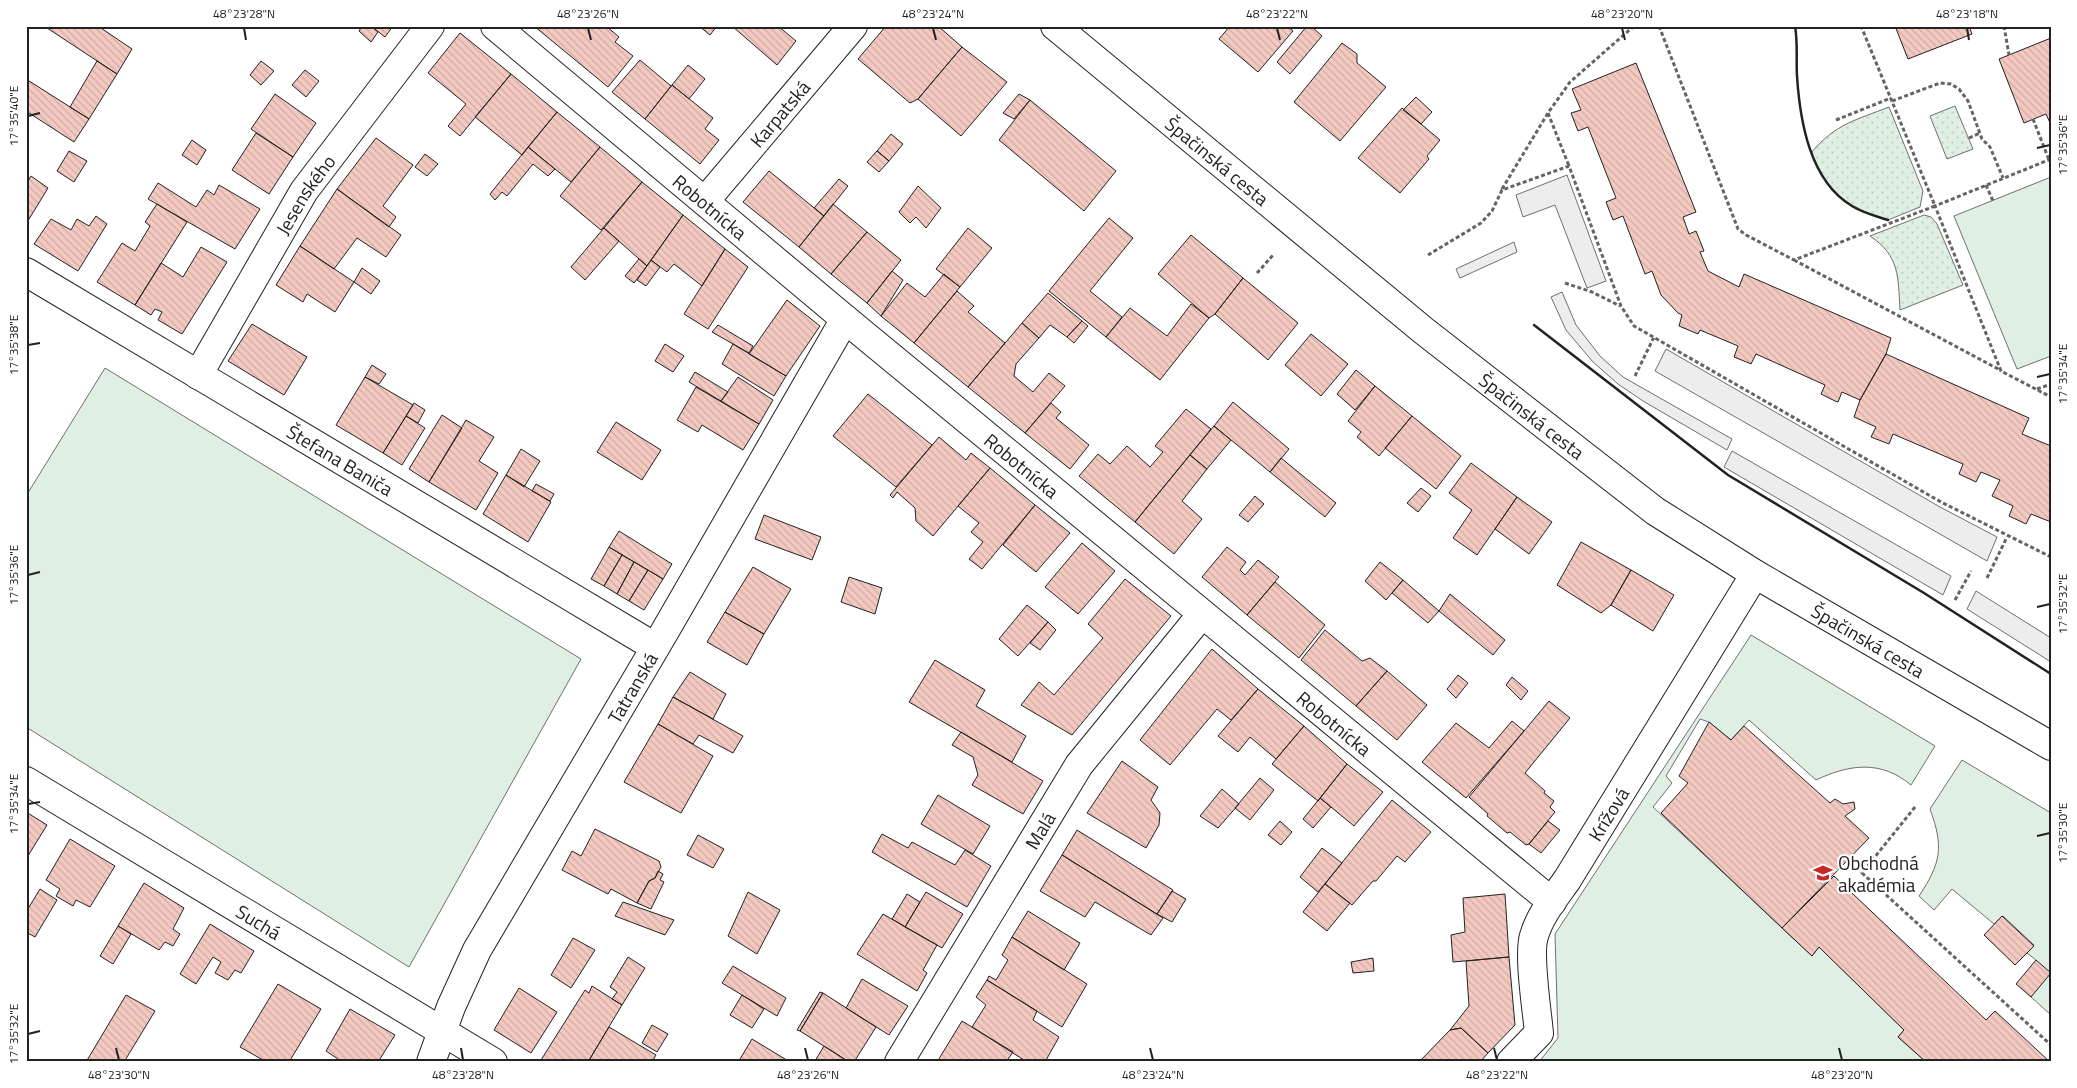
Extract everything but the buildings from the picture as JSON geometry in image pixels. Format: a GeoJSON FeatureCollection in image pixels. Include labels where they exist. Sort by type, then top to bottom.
{"type":"FeatureCollection","features":[{"type":"Feature","properties":{"kind":"street","name":"Jesenského"},"geometry":{"type":"LineString","coordinates":[[198,375],[304,191],[430,26]]}},
{"type":"Feature","properties":{"kind":"street","name":"Robotnícka"},"geometry":{"type":"LineString","coordinates":[[495,26],[845,319],[1552,902]]}},
{"type":"Feature","properties":{"kind":"street","name":"Karpatská"},"geometry":{"type":"LineString","coordinates":[[705,201],[853,26]]}},
{"type":"Feature","properties":{"kind":"street","name":"Špačinská cesta"},"geometry":{"type":"LineString","coordinates":[[1055,26],[1417,325],[1550,431],[1655,511],[1755,574],[2051,746]]}},
{"type":"Feature","properties":{"kind":"street","name":"Štefana Baniča"},"geometry":{"type":"LineString","coordinates":[[26,272],[655,647]]}},
{"type":"Feature","properties":{"kind":"street","name":"Tatranská"},"geometry":{"type":"LineString","coordinates":[[432,1062],[452,1007],[477,950],[845,319]]}},
{"type":"Feature","properties":{"kind":"street","name":"Krížová"},"geometry":{"type":"LineString","coordinates":[[1511,1062],[1539,1033],[1533,938],[1541,920],[1755,574]]}},
{"type":"Feature","properties":{"kind":"street","name":"Malá"},"geometry":{"type":"LineString","coordinates":[[899,1062],[1079,765],[1202,614]]}},
{"type":"Feature","properties":{"kind":"street","name":"Suchá"},"geometry":{"type":"LineString","coordinates":[[26,781],[493,1062]]}},
{"type":"Feature","properties":{"kind":"path"},"geometry":{"type":"LineString","coordinates":[[1428,255],[1480,223],[1492,211],[1502,190],[1548,113],[1570,82],[1634,26]]}},
{"type":"Feature","properties":{"kind":"path"},"geometry":{"type":"LineString","coordinates":[[1659,26],[1738,229],[1746,235],[2051,397]]}},
{"type":"Feature","properties":{"kind":"path"},"geometry":{"type":"LineString","coordinates":[[1861,26],[2001,371]]}},
{"type":"Feature","properties":{"kind":"path"},"geometry":{"type":"LineString","coordinates":[[2004,26],[2009,55]]}},
{"type":"Feature","properties":{"kind":"path"},"geometry":{"type":"LineString","coordinates":[[1836,120],[1928,86],[1940,83],[1951,84],[1959,89],[1968,101],[1982,139],[1990,147],[2003,178]]}},
{"type":"Feature","properties":{"kind":"path"},"geometry":{"type":"LineString","coordinates":[[1548,113],[1621,306],[1626,317],[1634,326],[1941,502],[2007,537],[2051,557]]}},
{"type":"Feature","properties":{"kind":"path"},"geometry":{"type":"LineString","coordinates":[[1794,260],[2050,159],[2033,119]]}},
{"type":"Feature","properties":{"kind":"path"},"geometry":{"type":"LineString","coordinates":[[1969,138],[1980,133]]}},
{"type":"Feature","properties":{"kind":"path"},"geometry":{"type":"LineString","coordinates":[[1502,190],[1569,166]]}},
{"type":"Feature","properties":{"kind":"path"},"geometry":{"type":"LineString","coordinates":[[1986,185],[1992,201]]}},
{"type":"Feature","properties":{"kind":"path"},"geometry":{"type":"LineString","coordinates":[[1257,273],[1274,254]]}},
{"type":"Feature","properties":{"kind":"path"},"geometry":{"type":"LineString","coordinates":[[1564,282],[1592,292],[1621,306]]}},
{"type":"Feature","properties":{"kind":"path"},"geometry":{"type":"LineString","coordinates":[[1635,376],[1654,338]]}},
{"type":"Feature","properties":{"kind":"path"},"geometry":{"type":"LineString","coordinates":[[2036,389],[2051,384]]}},
{"type":"Feature","properties":{"kind":"path"},"geometry":{"type":"LineString","coordinates":[[1987,578],[2007,537]]}},
{"type":"Feature","properties":{"kind":"path"},"geometry":{"type":"LineString","coordinates":[[1955,600],[1971,571]]}},
{"type":"Feature","properties":{"kind":"path"},"geometry":{"type":"LineString","coordinates":[[1915,807],[1862,873],[2051,1045]]}},
{"type":"Feature","properties":{"kind":"green space"},"geometry":{"type":"Polygon","coordinates":[[[1955,106],[1973,149],[1947,159],[1930,116],[1955,106]]]}},
{"type":"Feature","properties":{"kind":"green space"},"geometry":{"type":"Polygon","coordinates":[[[1889,107],[1923,191],[1920,207],[1888,220],[1860,210],[1840,197],[1825,179],[1811,153],[1838,129],[1889,107]]]}},
{"type":"Feature","properties":{"kind":"green space"},"geometry":{"type":"Polygon","coordinates":[[[2051,177],[2051,356],[2017,369],[1954,216],[2051,177]]]}},
{"type":"Feature","properties":{"kind":"green space"},"geometry":{"type":"Polygon","coordinates":[[[1924,215],[1931,217],[1937,224],[1963,285],[1900,310],[1896,268],[1887,251],[1870,236],[1924,215]]]}},
{"type":"Feature","properties":{"kind":"green space"},"geometry":{"type":"Polygon","coordinates":[[[105,368],[581,659],[409,967],[26,727],[26,496],[105,368]]]}},
{"type":"Feature","properties":{"kind":"green space"},"geometry":{"type":"Polygon","coordinates":[[[1751,635],[1935,746],[1911,785],[1888,771],[1865,767],[1841,771],[1816,780],[1749,720],[1731,740],[1709,722],[1700,719],[1666,776],[1672,783],[1653,807],[1812,956],[1819,947],[1904,1030],[1898,1037],[1926,1062],[1539,1062],[1558,1038],[1555,934],[1751,635]]]}},
{"type":"Feature","properties":{"kind":"green space"},"geometry":{"type":"Polygon","coordinates":[[[1962,760],[2051,813],[2051,1015],[2031,997],[2036,960],[2027,953],[2034,945],[2003,916],[1994,924],[1952,889],[1934,910],[1919,896],[1932,874],[1938,854],[1937,834],[1930,809],[1962,760]]]}},
{"type":"Feature","properties":{"kind":"shaded area"},"geometry":{"type":"Polygon","coordinates":[[[1567,175],[1606,281],[1587,288],[1555,205],[1523,217],[1516,195],[1567,175]]]}},
{"type":"Feature","properties":{"kind":"shaded area"},"geometry":{"type":"Polygon","coordinates":[[[1514,242],[1517,252],[1460,278],[1456,269],[1514,242]]]}},
{"type":"Feature","properties":{"kind":"shaded area"},"geometry":{"type":"Polygon","coordinates":[[[1562,292],[1576,325],[1600,356],[1623,377],[1732,439],[1727,450],[1643,401],[1618,384],[1593,362],[1566,330],[1551,297],[1562,292]]]}},
{"type":"Feature","properties":{"kind":"shaded area"},"geometry":{"type":"Polygon","coordinates":[[[1666,349],[1940,507],[1997,537],[1987,561],[1655,371],[1666,349]]]}},
{"type":"Feature","properties":{"kind":"shaded area"},"geometry":{"type":"Polygon","coordinates":[[[1732,451],[1951,576],[1943,595],[1724,467],[1732,451]]]}},
{"type":"Feature","properties":{"kind":"shaded area"},"geometry":{"type":"Polygon","coordinates":[[[1976,591],[2051,638],[2051,662],[1967,609],[1976,591]]]}},
{"type":"Feature","properties":{"kind":"wall"},"geometry":{"type":"LineString","coordinates":[[1795,26],[1801,112],[1810,149],[1817,166],[1826,182],[1852,206],[1888,220]]}},
{"type":"Feature","properties":{"kind":"wall"},"geometry":{"type":"LineString","coordinates":[[1534,325],[1728,475],[1924,593],[2051,674]]}},
{"type":"Feature","properties":{"kind":"place","name":"Obchodná akadémia"},"geometry":{"type":"Point","coordinates":[1823,873]}}]}
